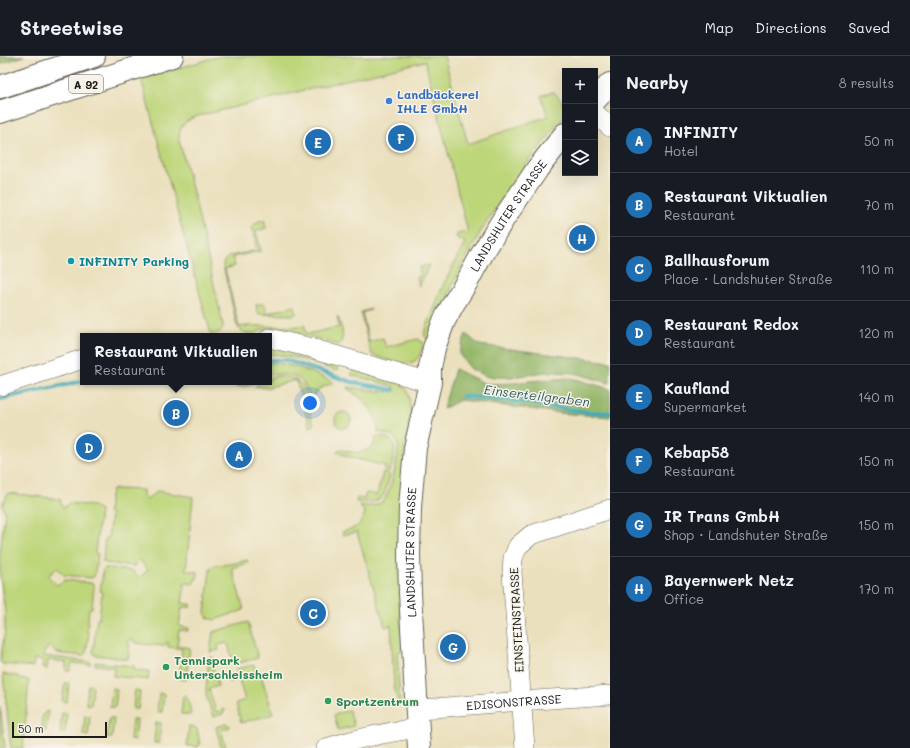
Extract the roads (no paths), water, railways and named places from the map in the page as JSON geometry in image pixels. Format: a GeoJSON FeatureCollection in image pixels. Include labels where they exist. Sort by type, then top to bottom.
{"type":"FeatureCollection","features":[{"type":"Feature","properties":{"kind":"main road","name":"A 92"},"geometry":{"type":"LineString","coordinates":[[0,87],[94,56]]}},
{"type":"Feature","properties":{"kind":"main road","name":"A 92"},"geometry":{"type":"LineString","coordinates":[[0,112],[172,56]]}},
{"type":"Feature","properties":{"kind":"main road"},"geometry":{"type":"LineString","coordinates":[[598,97],[610,84]]}},
{"type":"Feature","properties":{"kind":"main road","name":"LANDSHUTER STRASSE"},"geometry":{"type":"LineString","coordinates":[[418,728],[410,592],[410,514],[415,448],[430,383],[430,368],[434,348],[444,320],[482,254],[504,218],[538,168],[562,138]]}},
{"type":"Feature","properties":{"kind":"street"},"geometry":{"type":"LineString","coordinates":[[598,116],[610,127]]}},
{"type":"Feature","properties":{"kind":"street"},"geometry":{"type":"LineString","coordinates":[[272,339],[308,346],[430,383]]}},
{"type":"Feature","properties":{"kind":"street"},"geometry":{"type":"LineString","coordinates":[[0,386],[80,360]]}},
{"type":"Feature","properties":{"kind":"street","name":"EINSTEINSTRASSE"},"geometry":{"type":"LineString","coordinates":[[525,748],[512,572],[513,558],[518,546],[531,535],[610,509]]}},
{"type":"Feature","properties":{"kind":"street","name":"EDISONSTRASSE"},"geometry":{"type":"LineString","coordinates":[[326,748],[407,729],[418,728],[434,708],[610,695]]}},
{"type":"Feature","properties":{"kind":"waterway","name":"Einserteilgraben"},"geometry":{"type":"LineString","coordinates":[[272,360],[286,360],[352,382],[394,390]]}},
{"type":"Feature","properties":{"kind":"waterway","name":"Einserteilgraben"},"geometry":{"type":"LineString","coordinates":[[0,399],[80,382]]}},
{"type":"Feature","properties":{"kind":"waterway","name":"Einserteilgraben"},"geometry":{"type":"LineString","coordinates":[[462,396],[523,402],[587,412],[610,413]]}},
{"type":"Feature","properties":{"kind":"place","name":"Landbäckerei IHLE GmbH"},"geometry":{"type":"Point","coordinates":[389,101]}},
{"type":"Feature","properties":{"kind":"place","name":"Kebap58"},"geometry":{"type":"Point","coordinates":[401,138]}},
{"type":"Feature","properties":{"kind":"place","name":"Kaufland"},"geometry":{"type":"Point","coordinates":[318,142]}},
{"type":"Feature","properties":{"kind":"place","name":"Bayernwerk Netz"},"geometry":{"type":"Point","coordinates":[582,238]}},
{"type":"Feature","properties":{"kind":"place","name":"INFINITY Parking"},"geometry":{"type":"Point","coordinates":[71,261]}},
{"type":"Feature","properties":{"kind":"place","name":"Restaurant Viktualien"},"geometry":{"type":"Point","coordinates":[176,413]}},
{"type":"Feature","properties":{"kind":"place","name":"Restaurant Redox"},"geometry":{"type":"Point","coordinates":[89,447]}},
{"type":"Feature","properties":{"kind":"place","name":"INFINITY"},"geometry":{"type":"Point","coordinates":[239,455]}},
{"type":"Feature","properties":{"kind":"place","name":"Ballhausforum"},"geometry":{"type":"Point","coordinates":[313,613]}},
{"type":"Feature","properties":{"kind":"place","name":"IR Trans GmbH"},"geometry":{"type":"Point","coordinates":[453,647]}},
{"type":"Feature","properties":{"kind":"place","name":"Tennispark Unterschleissheim"},"geometry":{"type":"Point","coordinates":[166,667]}},
{"type":"Feature","properties":{"kind":"place","name":"Sportzentrum"},"geometry":{"type":"Point","coordinates":[328,701]}}]}
